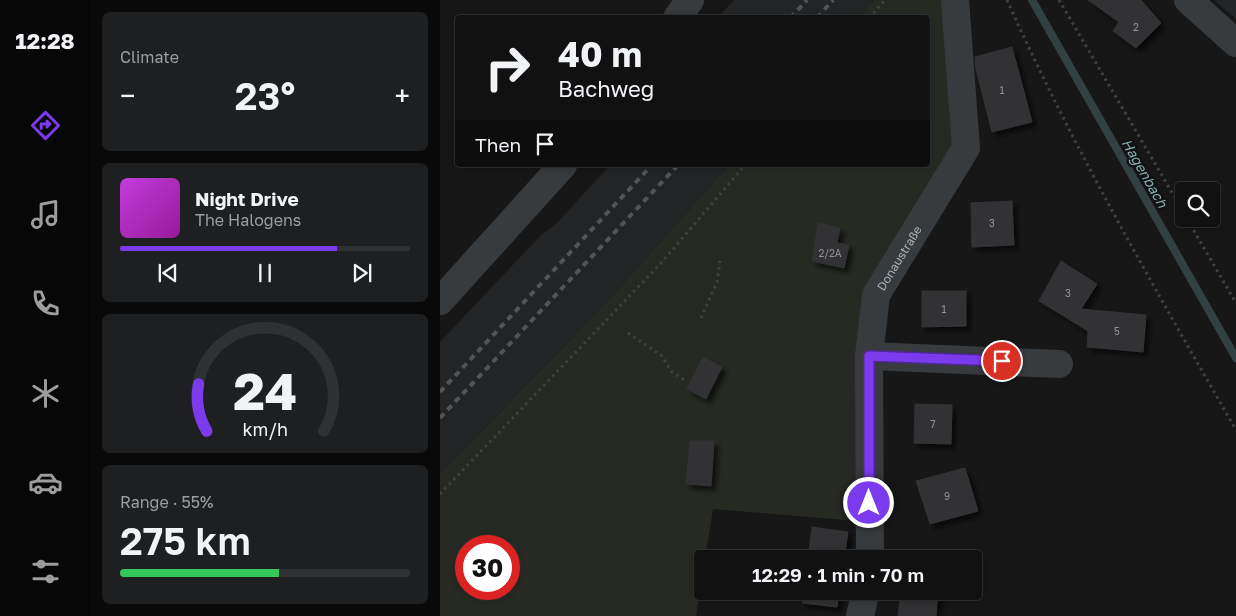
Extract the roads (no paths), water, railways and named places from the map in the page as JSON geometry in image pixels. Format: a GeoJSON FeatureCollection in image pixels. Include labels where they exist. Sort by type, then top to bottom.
{"type":"FeatureCollection","features":[{"type":"Feature","properties":{"kind":"street"},"geometry":{"type":"LineString","coordinates":[[679,15],[690,0]]}},
{"type":"Feature","properties":{"kind":"street","name":"Donaustraße"},"geometry":{"type":"LineString","coordinates":[[870,550],[869,356],[876,296],[966,148],[955,0]]}},
{"type":"Feature","properties":{"kind":"street"},"geometry":{"type":"LineString","coordinates":[[1188,0],[1236,43]]}},
{"type":"Feature","properties":{"kind":"street"},"geometry":{"type":"LineString","coordinates":[[440,301],[562,167]]}},
{"type":"Feature","properties":{"kind":"street"},"geometry":{"type":"LineString","coordinates":[[869,356],[1058,364]]}},
{"type":"Feature","properties":{"kind":"street"},"geometry":{"type":"LineString","coordinates":[[860,616],[864,600]]}},
{"type":"Feature","properties":{"kind":"waterway","name":"Hagenbach"},"geometry":{"type":"LineString","coordinates":[[1032,0],[1236,358]]}},
{"type":"Feature","properties":{"kind":"railway"},"geometry":{"type":"LineString","coordinates":[[793,15],[807,0]]}},
{"type":"Feature","properties":{"kind":"railway"},"geometry":{"type":"LineString","coordinates":[[820,15],[833,0]]}},
{"type":"Feature","properties":{"kind":"railway"},"geometry":{"type":"LineString","coordinates":[[440,392],[650,167]]}},
{"type":"Feature","properties":{"kind":"railway"},"geometry":{"type":"LineString","coordinates":[[440,418],[676,167]]}}]}
